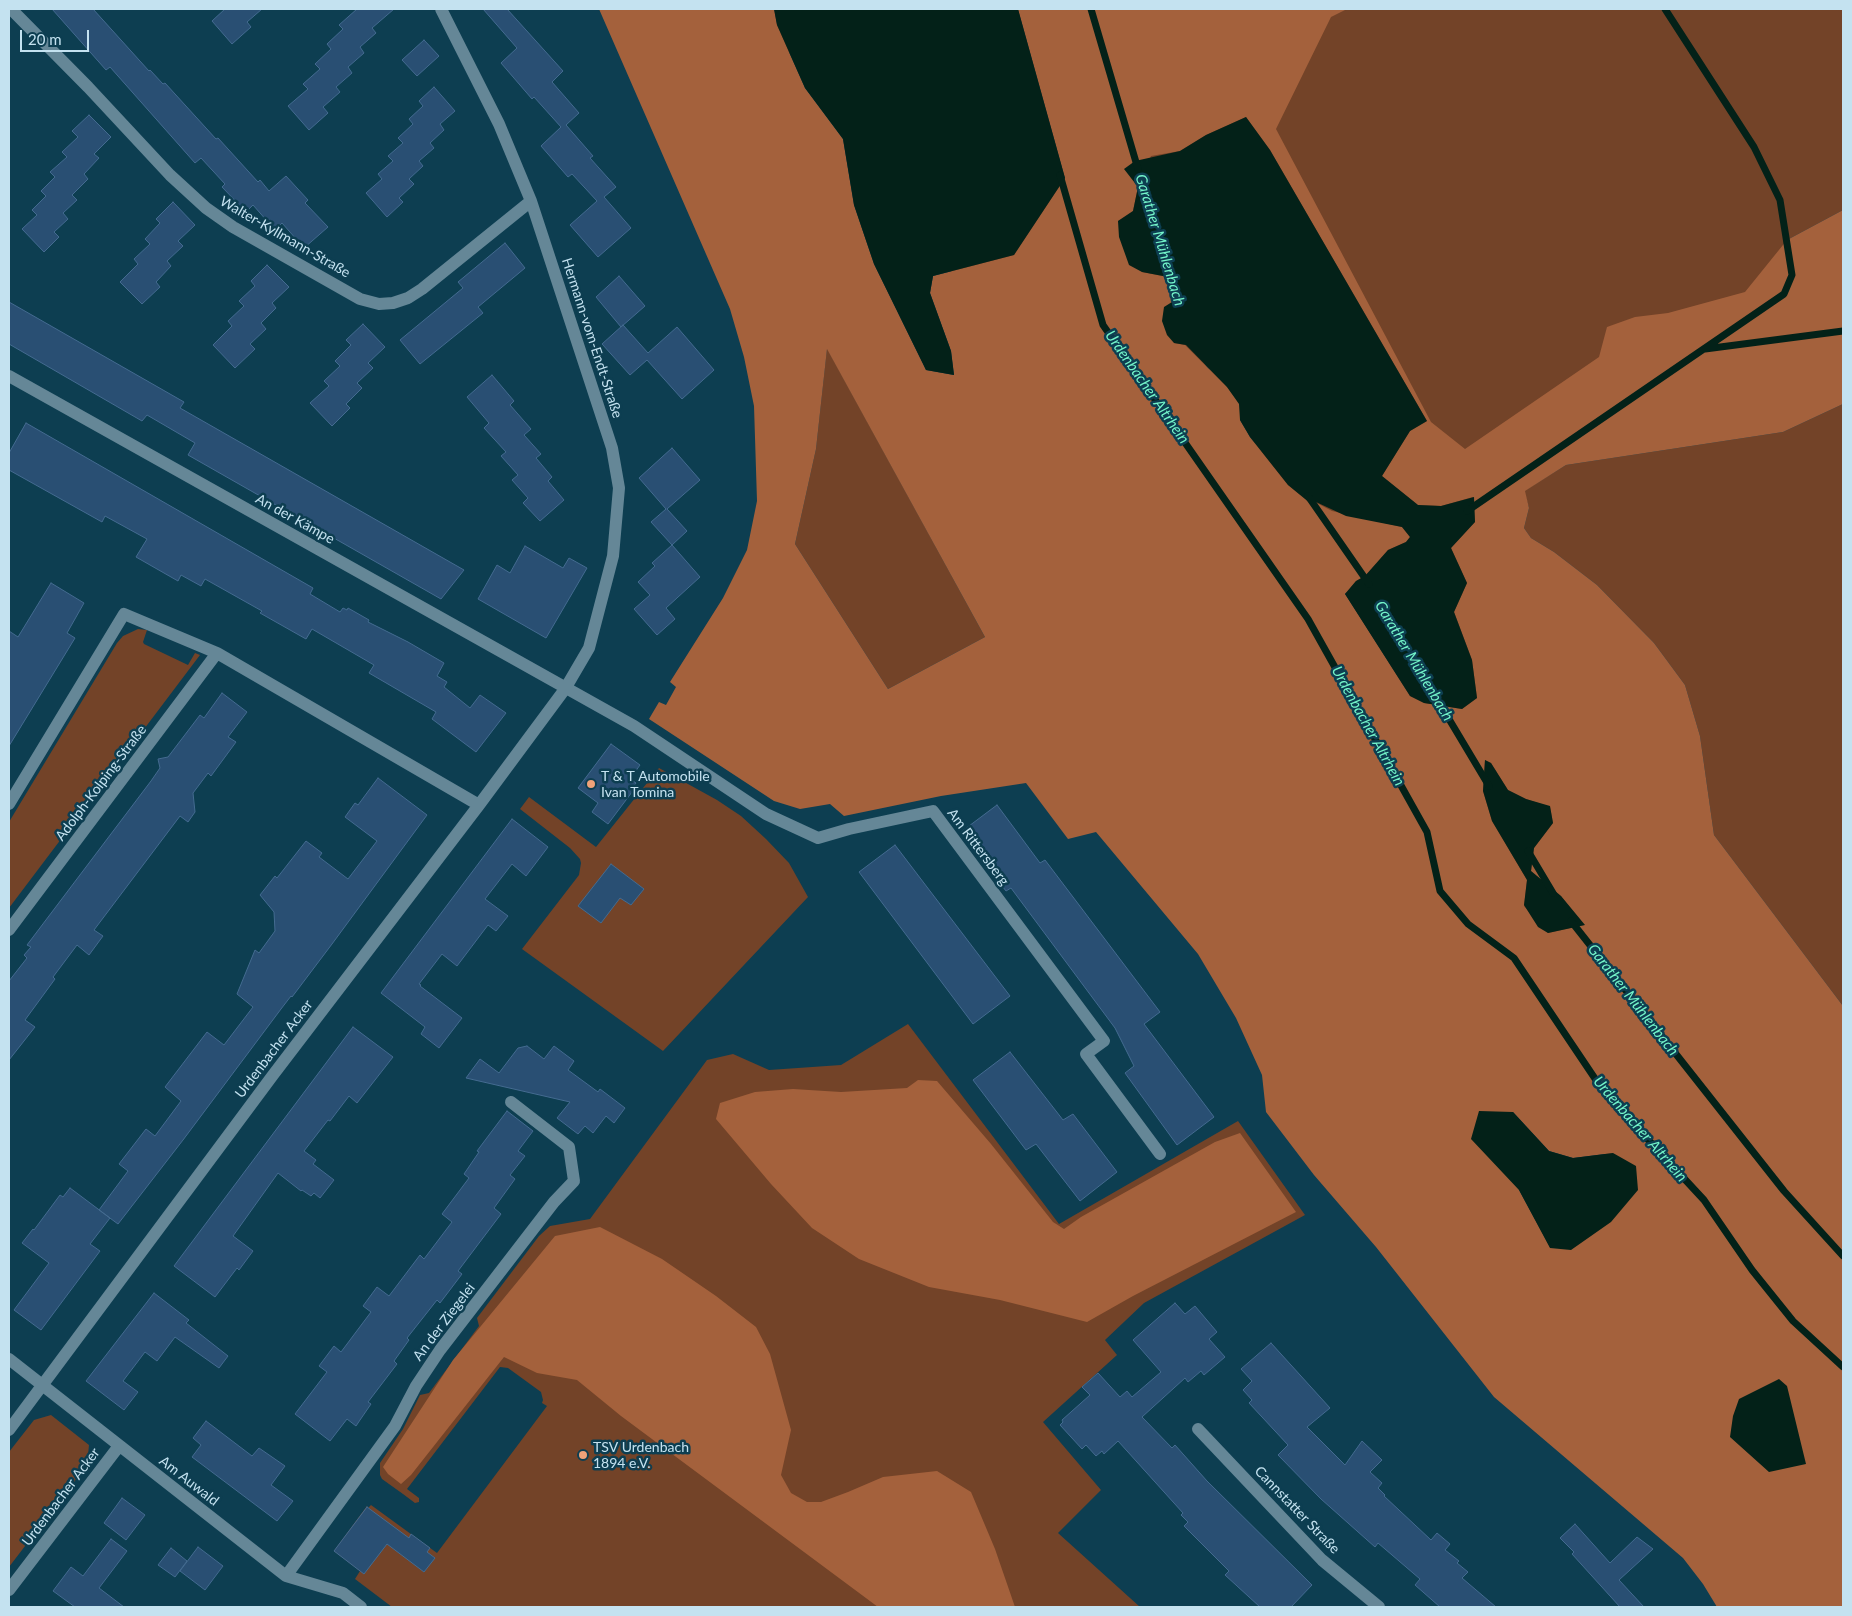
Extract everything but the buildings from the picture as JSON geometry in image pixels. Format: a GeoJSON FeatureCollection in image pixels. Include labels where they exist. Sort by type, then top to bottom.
{"type":"FeatureCollection","features":[{"type":"Feature","properties":{"kind":"street","name":"Walter-Kyllmann-Straße"},"geometry":{"type":"LineString","coordinates":[[10,9],[88,87],[170,174],[206,208],[248,236],[360,299],[379,304],[393,303],[408,298],[422,290],[531,201]]}},
{"type":"Feature","properties":{"kind":"street","name":"Hermann-vom-Endt-Straße"},"geometry":{"type":"LineString","coordinates":[[441,9],[499,124],[531,201],[612,448],[618,488],[613,556],[589,648],[565,689]]}},
{"type":"Feature","properties":{"kind":"street","name":"An der Kämpe"},"geometry":{"type":"LineString","coordinates":[[9,376],[565,689]]}},
{"type":"Feature","properties":{"kind":"street"},"geometry":{"type":"LineString","coordinates":[[9,804],[124,614],[217,653],[479,805]]}},
{"type":"Feature","properties":{"kind":"street","name":"Adolph-Kolping-Straße"},"geometry":{"type":"LineString","coordinates":[[9,930],[217,653]]}},
{"type":"Feature","properties":{"kind":"street","name":"Urdenbacher Acker"},"geometry":{"type":"LineString","coordinates":[[9,1430],[273,1075],[565,689]]}},
{"type":"Feature","properties":{"kind":"street","name":"Am Rittersberg"},"geometry":{"type":"LineString","coordinates":[[565,689],[634,726],[766,814],[818,838],[849,829],[933,811],[1104,1041],[1086,1054],[1160,1154]]}},
{"type":"Feature","properties":{"kind":"street","name":"An der Ziegelei"},"geometry":{"type":"LineString","coordinates":[[286,1576],[395,1426],[416,1386],[440,1350],[554,1202],[574,1180],[569,1147],[511,1102]]}},
{"type":"Feature","properties":{"kind":"street","name":"Am Auwald"},"geometry":{"type":"LineString","coordinates":[[9,1359],[286,1576],[343,1593],[361,1607]]}},
{"type":"Feature","properties":{"kind":"street","name":"Cannstatter Straße"},"geometry":{"type":"LineString","coordinates":[[1198,1429],[1322,1560],[1379,1607]]}},
{"type":"Feature","properties":{"kind":"street","name":"Urdenbacher Acker"},"geometry":{"type":"LineString","coordinates":[[9,1590],[119,1446]]}},
{"type":"Feature","properties":{"kind":"shaded area"},"geometry":{"type":"Polygon","coordinates":[[[599,9],[774,9],[777,25],[805,88],[843,139],[854,205],[874,264],[926,370],[954,375],[951,351],[930,293],[933,276],[1014,255],[1065,178],[1018,9],[1347,9],[1331,17],[1276,129],[1431,422],[1465,449],[1599,357],[1607,327],[1635,317],[1668,313],[1745,292],[1787,240],[1843,210],[1843,404],[1783,432],[1566,465],[1525,491],[1529,508],[1524,528],[1531,538],[1554,552],[1597,585],[1654,643],[1685,685],[1700,736],[1714,835],[1843,1006],[1843,1607],[1717,1607],[1703,1584],[1683,1558],[1494,1397],[1376,1247],[1314,1175],[1266,1112],[1262,1075],[1236,1018],[1198,954],[1096,832],[1068,839],[1026,783],[941,796],[844,816],[830,804],[800,809],[774,801],[649,719],[659,702],[666,705],[676,687],[670,682],[723,598],[747,550],[757,501],[754,406],[744,357],[730,309],[599,9]],[[1246,117],[1206,135],[1180,151],[1151,156],[1138,187],[1133,211],[1118,221],[1142,272],[1168,277],[1176,294],[1172,302],[1174,343],[1185,345],[1227,387],[1240,404],[1240,420],[1250,437],[1288,485],[1310,503],[1315,502],[1332,511],[1402,527],[1410,537],[1406,542],[1388,550],[1365,576],[1356,581],[1345,594],[1410,696],[1424,703],[1462,709],[1477,698],[1472,660],[1454,612],[1467,583],[1451,548],[1475,522],[1473,497],[1441,506],[1418,505],[1382,476],[1410,431],[1427,421],[1270,150],[1246,117]],[[827,349],[816,449],[795,544],[888,689],[985,637],[827,349]],[[1485,760],[1483,791],[1492,821],[1527,880],[1524,906],[1548,933],[1584,925],[1561,896],[1531,871],[1534,848],[1553,823],[1550,807],[1526,799],[1508,790],[1491,763],[1485,760]],[[1513,1112],[1519,1190],[1550,1247],[1613,1153],[1573,1158],[1549,1151],[1513,1112]]]}},
{"type":"Feature","properties":{"kind":"shaded area"},"geometry":{"type":"Polygon","coordinates":[[[757,9],[774,9],[777,25],[1065,178],[1018,9],[1843,9],[1843,210],[1787,240],[1792,275],[1516,491],[1520,525],[1843,1476],[757,9]],[[1118,221],[1345,594],[1410,696],[1118,221]]]}},
{"type":"Feature","properties":{"kind":"shaded area"},"geometry":{"type":"Polygon","coordinates":[[[827,348],[985,637],[888,689],[795,544],[816,449],[827,348]]]}},
{"type":"Feature","properties":{"kind":"shaded area"},"geometry":{"type":"Polygon","coordinates":[[[1843,404],[1843,1006],[1714,835],[1700,736],[1685,685],[1654,643],[1597,585],[1554,552],[1531,538],[1524,528],[1529,508],[1524,491],[1566,465],[1783,432],[1843,404]]]}},
{"type":"Feature","properties":{"kind":"shaded area"},"geometry":{"type":"Polygon","coordinates":[[[138,629],[147,630],[144,644],[188,665],[195,653],[200,655],[9,908],[9,822],[117,643],[123,636],[138,629]]]}},
{"type":"Feature","properties":{"kind":"shaded area"},"geometry":{"type":"Polygon","coordinates":[[[659,768],[717,800],[741,816],[789,863],[808,897],[663,1051],[522,949],[579,875],[581,863],[580,859],[570,848],[520,809],[529,797],[596,847],[659,768]]]}},
{"type":"Feature","properties":{"kind":"shaded area"},"geometry":{"type":"Polygon","coordinates":[[[908,1024],[1059,1224],[1238,1121],[1305,1215],[1144,1303],[1105,1340],[1117,1355],[1043,1422],[1101,1490],[1058,1533],[1140,1607],[392,1607],[355,1579],[360,1571],[334,1551],[367,1506],[368,1508],[371,1505],[437,1553],[547,1406],[542,1403],[541,1392],[508,1368],[500,1367],[407,1489],[419,1498],[419,1502],[415,1503],[382,1479],[380,1475],[380,1463],[403,1429],[420,1395],[429,1393],[479,1326],[477,1318],[539,1236],[550,1226],[590,1219],[707,1060],[733,1054],[769,1070],[841,1065],[908,1024]]]}},
{"type":"Feature","properties":{"kind":"shaded area"},"geometry":{"type":"Polygon","coordinates":[[[918,1080],[937,1081],[991,1144],[1053,1222],[1064,1229],[1081,1217],[1215,1142],[1240,1133],[1296,1212],[1133,1296],[1087,1322],[1000,1300],[929,1287],[859,1259],[812,1228],[771,1184],[716,1119],[720,1103],[755,1092],[793,1089],[841,1092],[907,1088],[918,1080]]]}},
{"type":"Feature","properties":{"kind":"shaded area"},"geometry":{"type":"Polygon","coordinates":[[[600,1227],[662,1259],[716,1296],[756,1327],[770,1354],[791,1430],[781,1475],[791,1493],[807,1502],[821,1502],[883,1477],[937,1471],[971,1492],[995,1549],[1015,1607],[878,1607],[621,1416],[577,1380],[537,1373],[504,1357],[411,1475],[401,1484],[388,1474],[383,1467],[453,1360],[555,1236],[600,1227]]]}},
{"type":"Feature","properties":{"kind":"shaded area"},"geometry":{"type":"Polygon","coordinates":[[[51,1415],[89,1445],[87,1465],[9,1567],[9,1452],[34,1420],[51,1415]]]}},
{"type":"Feature","properties":{"kind":"water"},"geometry":{"type":"Polygon","coordinates":[[[774,9],[1018,9],[1065,178],[1014,255],[933,276],[930,293],[951,351],[954,375],[926,370],[874,264],[854,205],[843,139],[805,88],[777,25],[774,9]]]}},
{"type":"Feature","properties":{"kind":"water"},"geometry":{"type":"Polygon","coordinates":[[[1246,117],[1270,150],[1427,421],[1410,431],[1382,476],[1418,505],[1441,506],[1474,497],[1475,522],[1451,548],[1467,583],[1454,612],[1472,660],[1477,698],[1462,709],[1424,703],[1410,696],[1345,594],[1356,581],[1365,576],[1388,550],[1406,542],[1410,537],[1402,527],[1346,516],[1316,502],[1310,503],[1288,485],[1250,437],[1240,420],[1239,404],[1227,387],[1186,345],[1174,343],[1167,335],[1162,321],[1164,307],[1172,302],[1176,294],[1168,277],[1142,272],[1129,265],[1119,237],[1118,221],[1133,211],[1138,187],[1124,169],[1135,161],[1180,151],[1206,135],[1246,117]]]}},
{"type":"Feature","properties":{"kind":"water"},"geometry":{"type":"Polygon","coordinates":[[[1485,760],[1491,763],[1508,790],[1526,799],[1550,806],[1553,823],[1534,848],[1531,871],[1561,896],[1585,925],[1548,933],[1538,927],[1524,905],[1527,880],[1492,821],[1483,791],[1485,760]]]}},
{"type":"Feature","properties":{"kind":"water"},"geometry":{"type":"Polygon","coordinates":[[[1479,1111],[1513,1112],[1549,1151],[1573,1158],[1613,1153],[1636,1166],[1638,1190],[1611,1222],[1571,1250],[1550,1248],[1519,1190],[1471,1139],[1479,1111]]]}},
{"type":"Feature","properties":{"kind":"water"},"geometry":{"type":"Polygon","coordinates":[[[1779,1379],[1787,1386],[1806,1464],[1769,1472],[1730,1437],[1733,1416],[1739,1399],[1779,1379]]]}},
{"type":"Feature","properties":{"kind":"waterway","name":"Garather Mühlenbach"},"geometry":{"type":"LineString","coordinates":[[1091,9],[1138,169]]}},
{"type":"Feature","properties":{"kind":"waterway"},"geometry":{"type":"LineString","coordinates":[[1467,511],[1784,294],[1792,275],[1780,200],[1754,147],[1665,9]]}},
{"type":"Feature","properties":{"kind":"waterway","name":"Urdenbacher Altrhein"},"geometry":{"type":"LineString","coordinates":[[1060,175],[1103,325],[1308,619],[1427,832],[1440,891],[1468,924],[1514,958],[1604,1092],[1704,1200],[1752,1270],[1793,1321],[1843,1367]]}},
{"type":"Feature","properties":{"kind":"waterway","name":"Garather Mühlenbach"},"geometry":{"type":"LineString","coordinates":[[1171,280],[1177,303]]}},
{"type":"Feature","properties":{"kind":"waterway"},"geometry":{"type":"LineString","coordinates":[[1705,349],[1843,331]]}},
{"type":"Feature","properties":{"kind":"waterway","name":"Garather Mühlenbach"},"geometry":{"type":"LineString","coordinates":[[1308,496],[1369,584]]}},
{"type":"Feature","properties":{"kind":"waterway","name":"Garather Mühlenbach"},"geometry":{"type":"LineString","coordinates":[[1437,699],[1489,786]]}},
{"type":"Feature","properties":{"kind":"waterway","name":"Garather Mühlenbach"},"geometry":{"type":"LineString","coordinates":[[1528,851],[1553,893]]}},
{"type":"Feature","properties":{"kind":"waterway","name":"Garather Mühlenbach"},"geometry":{"type":"LineString","coordinates":[[1571,921],[1784,1191],[1843,1256]]}},
{"type":"Feature","properties":{"kind":"place","name":"T & T Automobile Ivan Tomina"},"geometry":{"type":"Point","coordinates":[591,784]}},
{"type":"Feature","properties":{"kind":"place","name":"TSV Urdenbach 1894 e.V."},"geometry":{"type":"Point","coordinates":[583,1455]}}]}
